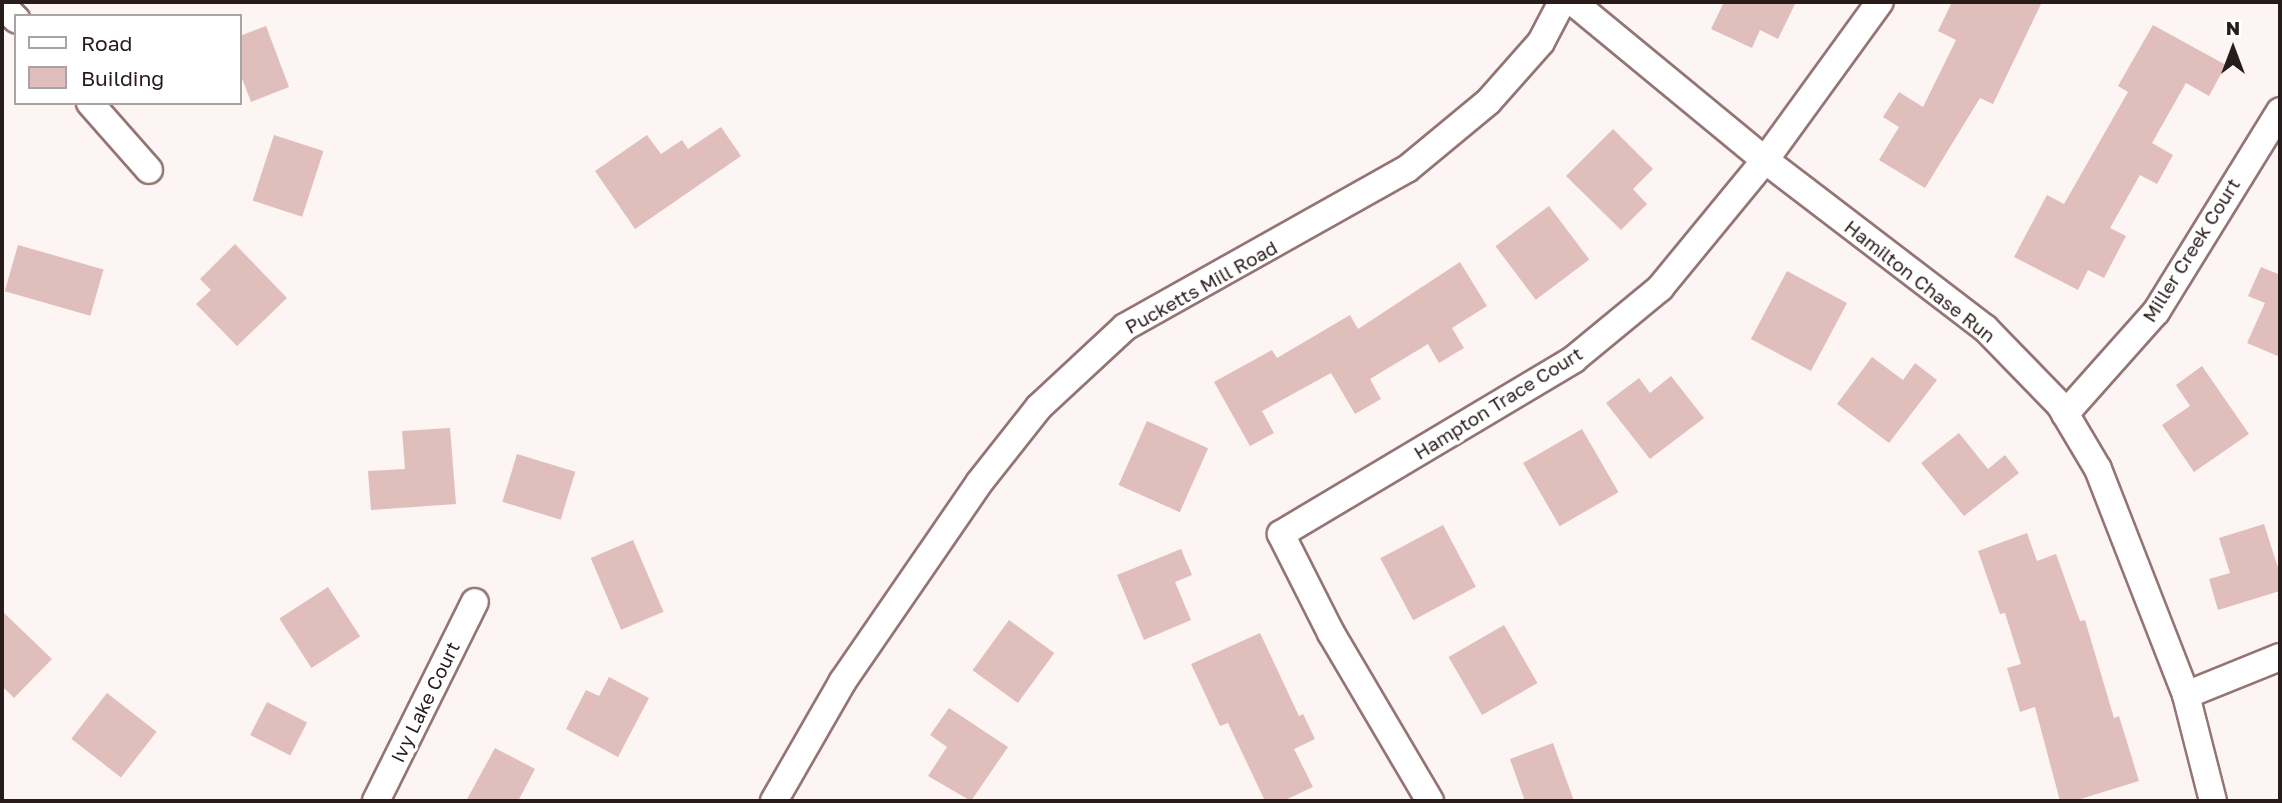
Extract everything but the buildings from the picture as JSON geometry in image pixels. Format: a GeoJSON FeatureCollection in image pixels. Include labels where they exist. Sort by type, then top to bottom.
{"type":"FeatureCollection","features":[{"type":"Feature","properties":{"kind":"street","name":"Pucketts Mill Road"},"geometry":{"type":"LineString","coordinates":[[774,801],[843,681],[978,483],[1039,407],[1125,327],[1406,169],[1488,102],[1541,42],[1562,2]]}},
{"type":"Feature","properties":{"kind":"street","name":"Hamilton Chase Run"},"geometry":{"type":"LineString","coordinates":[[1573,2],[1765,160],[1984,328],[2065,414],[2098,468],[2186,695],[2213,801]]}},
{"type":"Feature","properties":{"kind":"street","name":"Hampton Trace Court"},"geometry":{"type":"LineString","coordinates":[[1430,801],[1331,634],[1280,534],[1574,359],[1660,288],[1765,160],[1880,2]]}},
{"type":"Feature","properties":{"kind":"street"},"geometry":{"type":"LineString","coordinates":[[2,4],[14,17]]}},
{"type":"Feature","properties":{"kind":"street"},"geometry":{"type":"LineString","coordinates":[[92,105],[149,170]]}},
{"type":"Feature","properties":{"kind":"street","name":"Miller Creek Court"},"geometry":{"type":"LineString","coordinates":[[2065,414],[2156,312],[2280,111]]}},
{"type":"Feature","properties":{"kind":"street","name":"Ivy Lake Court"},"geometry":{"type":"LineString","coordinates":[[376,801],[474,602]]}},
{"type":"Feature","properties":{"kind":"street"},"geometry":{"type":"LineString","coordinates":[[2186,695],[2280,657]]}}]}
